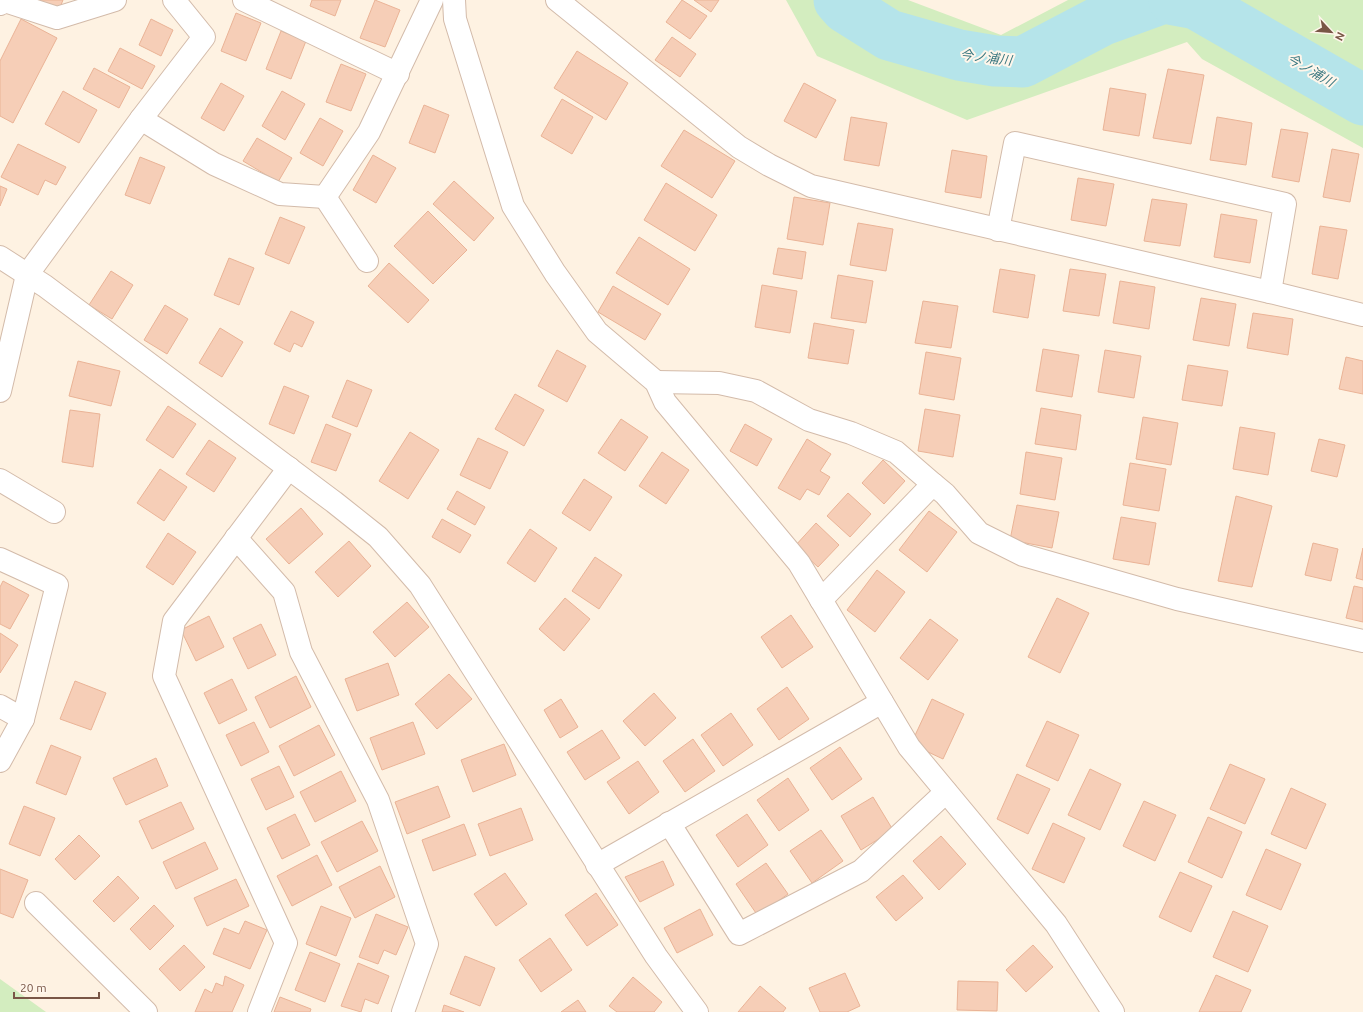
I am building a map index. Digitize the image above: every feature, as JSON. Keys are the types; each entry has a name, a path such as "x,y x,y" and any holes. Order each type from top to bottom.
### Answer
{"street":[{"path":"0,4 2,0 57,18 115,0"},
{"path":"0,392 27,275 204,37 174,0"},
{"path":"244,0 398,74"},
{"path":"325,197 369,132 432,0"},
{"path":"454,0 456,19 513,206 555,273 597,332 656,382 665,402 799,563 909,746 1056,924 1113,1012"},
{"path":"558,0 739,147 768,165 811,186 1270,292 1363,315"},
{"path":"142,119 214,164 280,194 325,197"},
{"path":"998,230 1015,144 1285,204 1270,292"},
{"path":"325,197 367,262"},
{"path":"0,257 45,286 289,468 378,537 420,585 656,956 697,1012"},
{"path":"656,382 719,383 756,391 809,420 851,433 896,452 945,494 979,533 1023,555 1177,600 1363,641"},
{"path":"258,1012 286,943 164,676 174,621 289,468"},
{"path":"0,480 54,512"},
{"path":"821,600 933,484"},
{"path":"236,538 284,592 300,652 378,800 427,944 402,1012"},
{"path":"0,559 57,585 23,719 0,761"},
{"path":"597,865 882,702"},
{"path":"0,706 23,719"},
{"path":"669,823 739,934 860,871 946,792"},
{"path":"36,903 146,1012"}],"green space":[{"path":"786,0 908,0 1001,35 1068,0 1363,0 1363,148 1202,59 1187,42 967,120 817,56"},
{"path":"0,979 46,1012 0,1012"}],"building":[{"path":"35,0 63,0 59,10"},
{"path":"312,0 341,0 335,16 310,6"},
{"path":"375,0 400,10 385,47 360,38"},
{"path":"682,0 707,16 690,39 666,22"},
{"path":"694,0 719,0 711,12"},
{"path":"236,13 261,23 246,61 221,51"},
{"path":"21,19 57,38 13,123 0,116 0,61"},
{"path":"151,19 173,30 161,56 139,45"},
{"path":"281,31 306,41 291,79 266,69"},
{"path":"672,37 696,54 680,77 655,60"},
{"path":"120,48 155,66 142,89 108,71"},
{"path":"577,51 628,83 606,120 554,88"},
{"path":"341,64 366,74 351,111 326,102"},
{"path":"94,68 130,87 119,108 83,89"},
{"path":"1168,69 1204,75 1191,144 1153,138"},
{"path":"221,83 244,96 224,131 201,118"},
{"path":"804,83 836,100 816,138 784,121"},
{"path":"1110,88 1146,94 1139,136 1103,130"},
{"path":"63,91 97,110 79,143 45,124"},
{"path":"282,91 305,104 285,140 262,126"},
{"path":"562,99 593,117 572,154 541,136"},
{"path":"424,105 449,115 435,153 409,143"},
{"path":"851,117 887,123 879,166 844,160"},
{"path":"1217,117 1252,123 1246,165 1210,160"},
{"path":"320,118 343,131 323,166 300,153"},
{"path":"1281,129 1308,133 1299,182 1272,177"},
{"path":"684,130 735,161 712,198 661,166"},
{"path":"257,138 292,158 278,182 243,161"},
{"path":"18,144 66,167 56,185 45,180 38,195 1,177"},
{"path":"1332,149 1359,154 1350,202 1323,197"},
{"path":"952,150 987,156 981,198 945,192"},
{"path":"373,155 396,168 376,203 353,190"},
{"path":"140,157 165,167 150,204 125,195"},
{"path":"1078,178 1114,184 1106,226 1071,220"},
{"path":"454,181 494,218 474,241 433,204"},
{"path":"666,183 717,215 695,251 644,220"},
{"path":"0,186 7,189 0,206"},
{"path":"794,197 830,203 823,245 787,239"},
{"path":"1152,199 1187,204 1180,246 1144,241"},
{"path":"428,211 467,250 433,284 394,246"},
{"path":"1221,214 1257,220 1250,263 1214,257"},
{"path":"280,217 305,227 289,264 265,254"},
{"path":"858,223 893,229 886,271 850,265"},
{"path":"1320,226 1347,230 1338,279 1312,274"},
{"path":"639,237 690,269 668,305 616,273"},
{"path":"778,248 806,252 802,279 773,274"},
{"path":"229,258 254,268 239,305 214,295"},
{"path":"389,263 429,300 408,323 368,286"},
{"path":"1000,269 1035,275 1028,318 993,312"},
{"path":"1070,269 1106,274 1099,316 1063,311"},
{"path":"111,271 133,285 112,319 89,305"},
{"path":"838,275 873,281 866,323 831,318"},
{"path":"1120,281 1155,287 1149,329 1113,323"},
{"path":"762,285 797,291 790,333 755,327"},
{"path":"613,286 661,314 645,340 598,312"},
{"path":"1201,298 1236,304 1229,346 1193,340"},
{"path":"923,301 958,306 951,348 915,343"},
{"path":"165,305 188,319 167,354 144,340"},
{"path":"291,311 314,322 302,347 294,343 290,352 274,344"},
{"path":"1253,313 1293,319 1288,355 1247,348"},
{"path":"814,323 854,330 848,364 808,358"},
{"path":"220,328 243,342 222,377 199,363"},
{"path":"1043,349 1079,355 1072,397 1036,391"},
{"path":"557,350 586,366 567,402 538,386"},
{"path":"1105,350 1141,356 1134,398 1098,392"},
{"path":"926,352 961,358 954,400 919,394"},
{"path":"1346,357 1363,361 1363,394 1339,389"},
{"path":"78,361 120,371 111,406 69,396"},
{"path":"1188,365 1228,371 1222,406 1182,400"},
{"path":"347,380 372,390 357,427 332,417"},
{"path":"284,386 309,396 294,434 269,424"},
{"path":"515,394 544,410 524,446 495,429"},
{"path":"168,406 196,424 173,458 146,440"},
{"path":"1041,408 1081,415 1076,450 1035,444"},
{"path":"925,409 960,415 953,457 918,451"},
{"path":"70,410 100,414 93,467 62,462"},
{"path":"1143,417 1178,423 1171,465 1136,459"},
{"path":"621,419 648,437 625,471 598,453"},
{"path":"326,424 351,434 336,471 311,462"},
{"path":"745,424 772,439 757,466 730,451"},
{"path":"1240,427 1275,433 1268,475 1233,469"},
{"path":"410,432 439,450 408,499 379,481"},
{"path":"478,438 508,452 490,489 460,475"},
{"path":"807,439 831,454 820,471 830,477 819,495 807,489 800,500 778,488"},
{"path":"1319,439 1345,445 1337,477 1311,471"},
{"path":"209,440 236,458 214,492 186,474"},
{"path":"662,452 689,470 666,504 639,486"},
{"path":"1026,452 1062,458 1055,500 1020,494"},
{"path":"883,460 905,481 884,504 862,483"},
{"path":"1130,463 1166,469 1159,511 1123,505"},
{"path":"160,469 187,487 164,521 137,503"},
{"path":"584,479 612,497 590,531 562,513"},
{"path":"457,491 485,507 475,525 447,509"},
{"path":"848,493 871,514 850,537 827,516"},
{"path":"1236,496 1272,506 1252,587 1218,581"},
{"path":"1017,505 1059,512 1052,548 1010,540"},
{"path":"301,508 323,534 289,564 266,539"},
{"path":"929,511 957,532 927,572 899,550"},
{"path":"1121,517 1156,523 1149,565 1113,559"},
{"path":"442,519 471,535 460,553 432,537"},
{"path":"816,523 839,545 818,567 795,546"},
{"path":"530,529 557,548 535,582 507,563"},
{"path":"168,533 196,552 173,585 146,567"},
{"path":"349,541 371,566 338,597 315,572"},
{"path":"1313,543 1338,549 1331,581 1305,575"},
{"path":"1363,548 1363,580 1356,578"},
{"path":"595,557 622,575 599,609 572,591"},
{"path":"877,570 905,592 875,632 847,610"},
{"path":"3,581 29,595 10,629 0,624 0,587"},
{"path":"1354,586 1363,588 1363,622 1346,618"},
{"path":"565,598 590,619 564,651 539,629"},
{"path":"1057,598 1089,613 1060,673 1028,657"},
{"path":"407,602 429,627 395,657 373,632"},
{"path":"791,615 813,647 782,668 761,637"},
{"path":"209,616 224,647 196,661 181,630"},
{"path":"930,619 958,640 928,680 900,658"},
{"path":"261,624 276,655 248,669 233,638"},
{"path":"0,633 18,645 0,673"},
{"path":"388,663 399,695 357,711 345,679"},
{"path":"449,674 472,699 437,729 415,704"},
{"path":"296,676 311,707 270,728 255,697"},
{"path":"232,679 247,710 219,724 204,693"},
{"path":"75,681 106,693 91,730 60,719"},
{"path":"787,687 809,719 779,740 757,709"},
{"path":"654,693 676,718 645,746 623,721"},
{"path":"561,699 578,727 560,738 544,710"},
{"path":"932,699 964,714 943,759 911,744"},
{"path":"731,713 753,745 723,766 701,735"},
{"path":"1047,721 1079,735 1058,781 1026,766"},
{"path":"254,722 269,752 241,766 226,735"},
{"path":"413,722 425,754 382,770 370,738"},
{"path":"319,725 335,755 294,776 279,746"},
{"path":"602,730 620,758 585,780 567,752"},
{"path":"693,739 715,771 685,792 663,761"},
{"path":"504,744 516,775 473,792 461,760"},
{"path":"51,745 81,757 66,795 36,783"},
{"path":"840,747 862,779 832,800 810,768"},
{"path":"156,758 168,786 126,805 113,778"},
{"path":"638,761 659,792 629,814 607,782"},
{"path":"1230,764 1265,779 1245,824 1210,809"},
{"path":"279,766 294,797 266,810 251,779"},
{"path":"1090,769 1121,784 1100,830 1068,815"},
{"path":"341,771 356,801 315,822 300,792"},
{"path":"1017,774 1050,789 1028,834 997,819"},
{"path":"788,778 809,810 779,831 757,800"},
{"path":"438,786 450,817 407,834 395,802"},
{"path":"1291,788 1326,804 1306,849 1271,834"},
{"path":"873,797 893,830 861,850 841,816"},
{"path":"1144,801 1176,815 1155,861 1123,846"},
{"path":"181,802 194,829 152,849 139,821"},
{"path":"24,806 55,818 40,856 9,844"},
{"path":"521,808 533,840 490,856 478,824"},
{"path":"295,814 310,845 282,859 267,828"},
{"path":"747,814 768,845 738,867 716,835"},
{"path":"1208,817 1242,832 1222,878 1188,862"},
{"path":"362,821 378,851 337,872 321,842"},
{"path":"1053,823 1085,838 1064,883 1032,869"},
{"path":"464,824 476,855 433,871 422,840"},
{"path":"821,830 843,861 812,883 790,851"},
{"path":"79,835 100,856 75,880 55,859"},
{"path":"941,836 966,864 939,890 913,861"},
{"path":"205,842 218,869 176,889 163,862"},
{"path":"1266,849 1301,864 1281,910 1246,895"},
{"path":"317,855 332,885 292,906 277,876"},
{"path":"663,861 674,885 640,902 625,877"},
{"path":"766,863 788,894 758,916 736,884"},
{"path":"380,866 395,897 355,918 339,887"},
{"path":"0,869 28,880 13,918 0,913"},
{"path":"1180,872 1212,886 1191,932 1159,917"},
{"path":"505,873 527,904 496,926 474,894"},
{"path":"903,875 923,898 896,921 876,897"},
{"path":"118,876 139,898 114,922 93,901"},
{"path":"236,879 249,906 207,926 194,898"},
{"path":"596,893 618,925 587,946 565,915"},
{"path":"154,905 174,926 150,950 130,929"},
{"path":"321,906 351,918 336,956 306,944"},
{"path":"700,909 713,935 677,953 664,928"},
{"path":"1233,911 1268,926 1248,972 1213,957"},
{"path":"376,914 408,927 396,955 384,950 378,964 359,957"},
{"path":"245,921 267,930 250,969 213,954 224,928 239,934"},
{"path":"550,938 572,970 541,992 519,960"},
{"path":"184,945 205,967 180,991 159,969"},
{"path":"1033,945 1053,967 1026,992 1006,970"},
{"path":"310,952 340,964 325,1002 295,990"},
{"path":"465,956 495,968 480,1006 450,994"},
{"path":"358,963 389,976 378,1004 365,999 361,1012 341,1006"},
{"path":"845,973 860,1006 847,1012 820,1012 809,988"},
{"path":"1216,975 1251,990 1241,1012 1199,1012"},
{"path":"225,976 244,985 232,1012 195,1012 205,989 212,993 216,983 223,986"},
{"path":"633,977 662,1002 654,1012 617,1012 609,1006"},
{"path":"958,981 998,982 997,1011 957,1010"},
{"path":"760,986 786,1008 783,1012 738,1012"},
{"path":"280,997 311,1009 310,1012 274,1012"},
{"path":"578,1000 586,1012 561,1012"},
{"path":"444,1005 464,1012 442,1012"}],"waterway":[{"name":"今ノ浦川","path":"839,0 846,8 889,35 959,55 995,61 1023,62 1103,20 1158,0"},
{"name":"今ノ浦川","path":"1174,0 1196,4 1363,100"}]}
